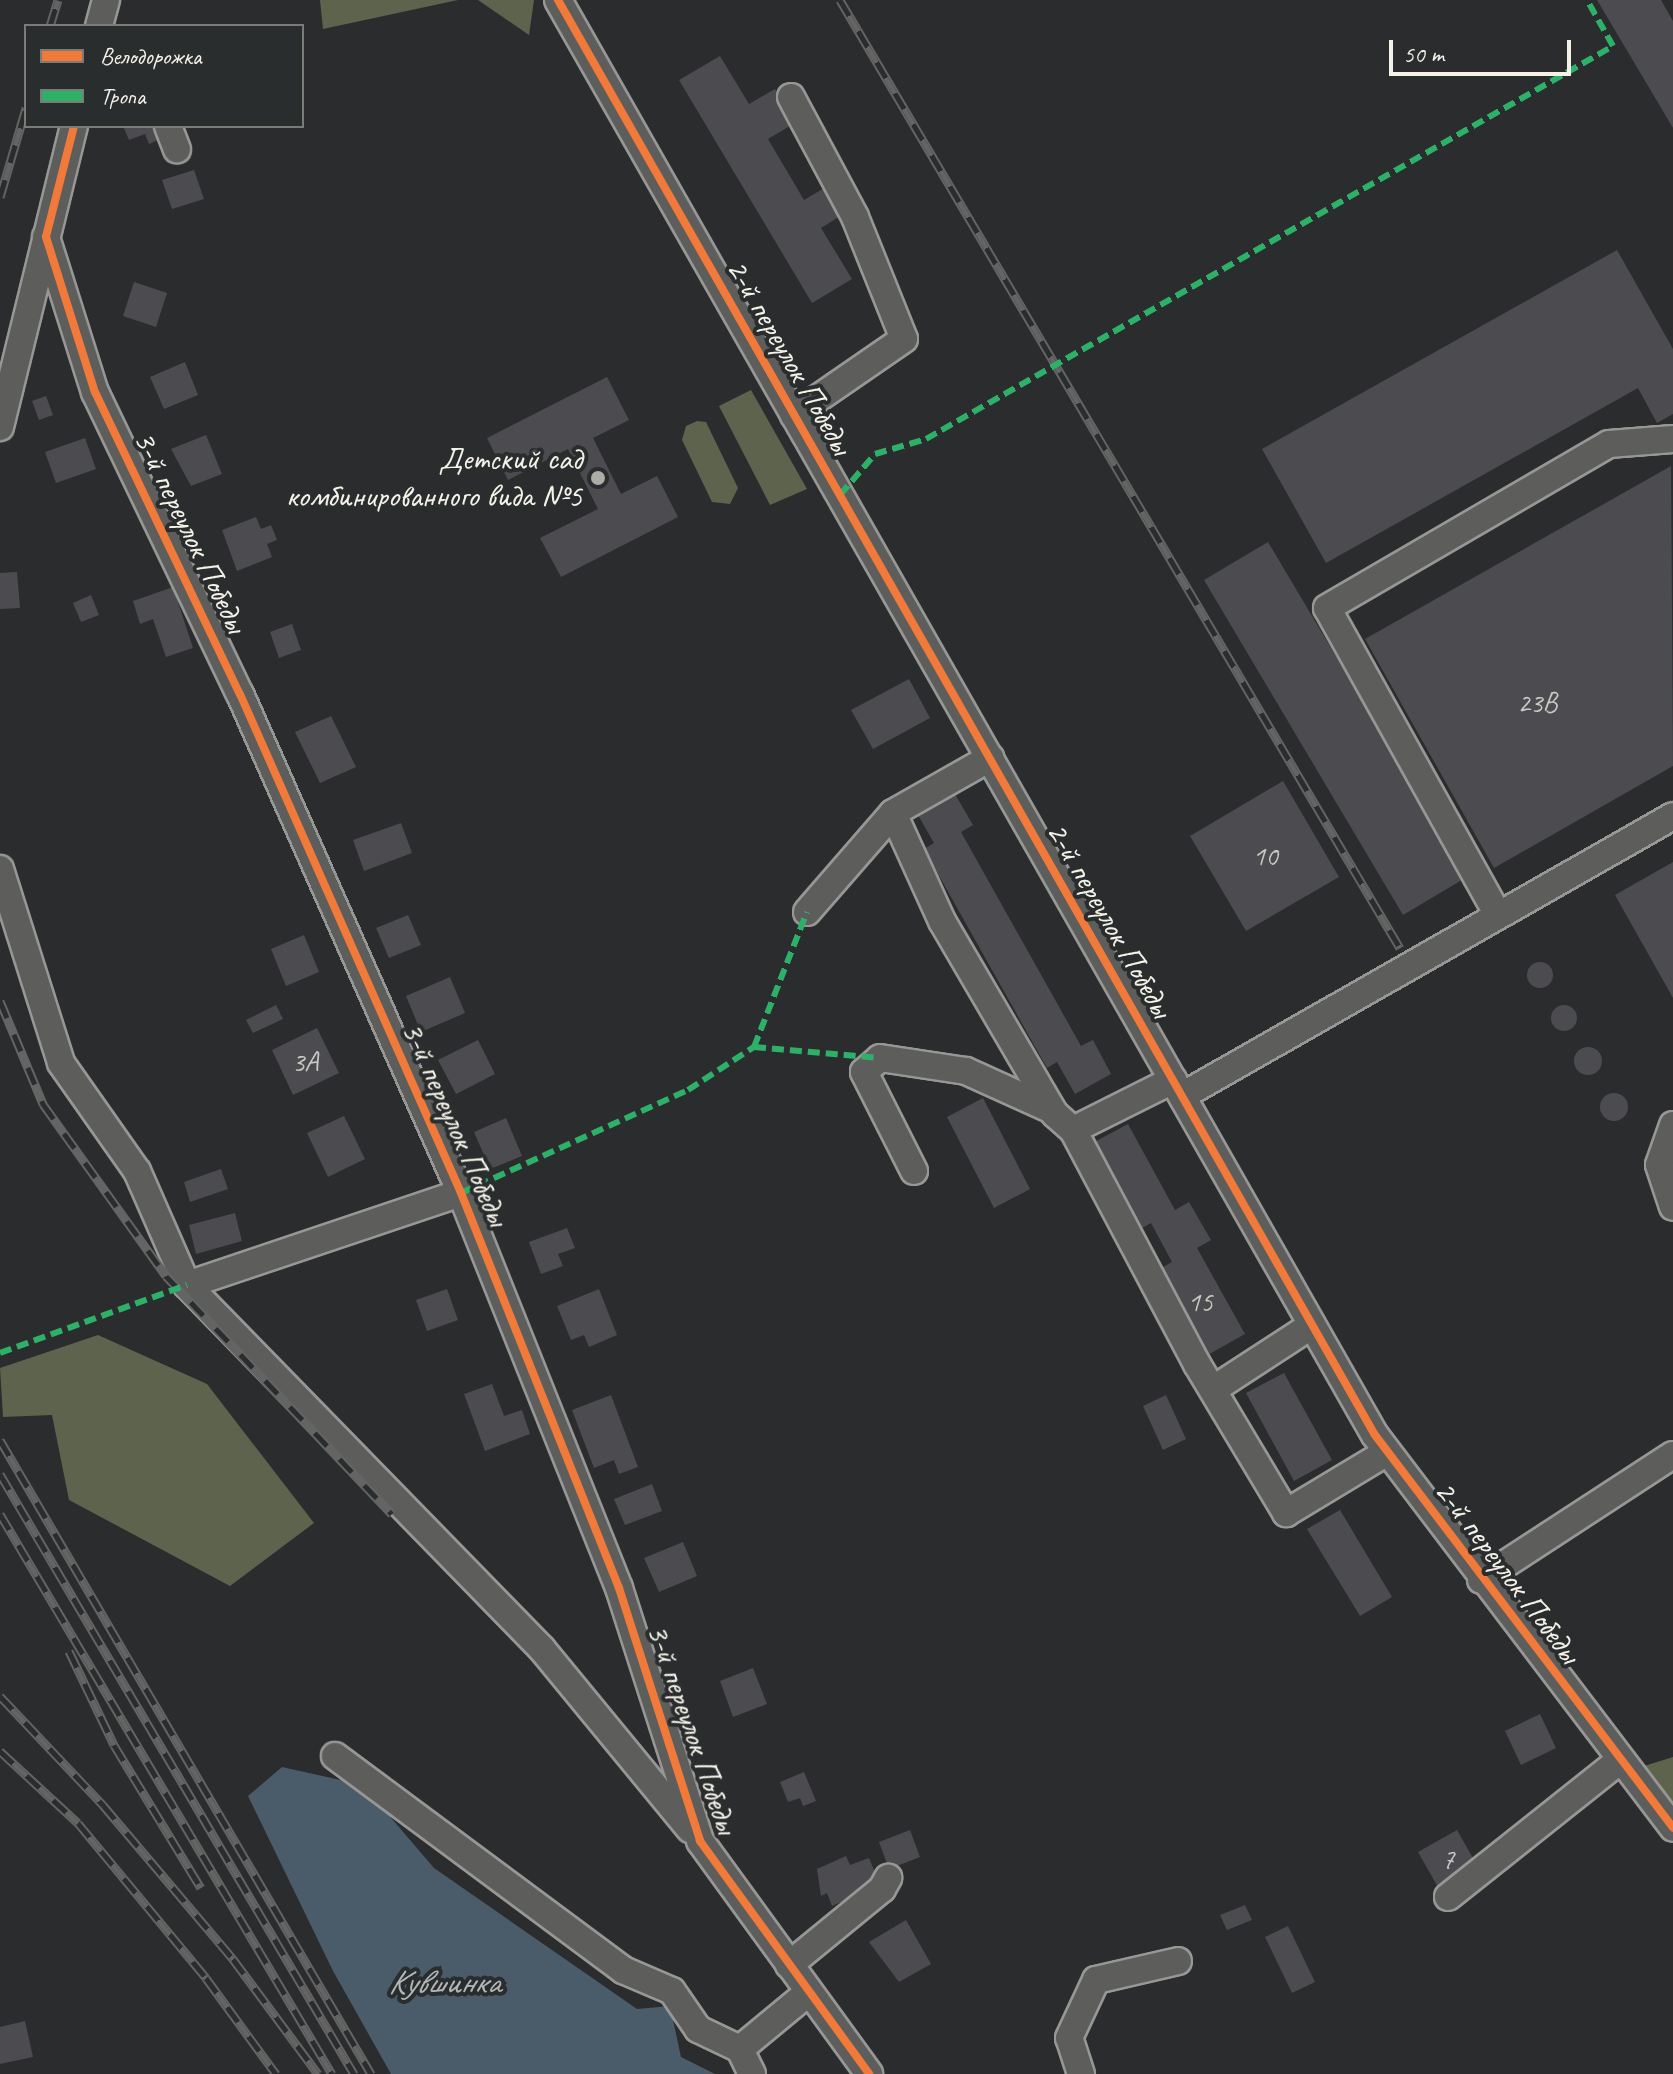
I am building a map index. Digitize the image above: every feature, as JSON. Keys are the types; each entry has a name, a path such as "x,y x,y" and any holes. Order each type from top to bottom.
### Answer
{"street":[{"path":"100,24 106,0"},
{"name":"2-й переулок Победы","path":"558,0 1387,1452 1481,1580 1673,1828"},
{"path":"791,97 855,217 904,339 794,415"},
{"path":"0,427 73,128"},
{"name":"3-й переулок Победы","path":"46,237 95,392 240,694 461,1193 619,1588 700,1841 869,2074"},
{"path":"1498,915 1327,608 1609,444 1673,439"},
{"path":"807,912 893,813 990,758"},
{"path":"893,813 942,921 1052,1110 1073,1130 1214,1389 1286,1513 1387,1452"},
{"path":"1073,1130 1177,1088 1498,915 1673,816"},
{"path":"0,869 61,1063 137,1171 187,1285 542,1649 700,1841"},
{"path":"914,1171 864,1072 880,1058 966,1071 1052,1110"},
{"path":"1673,1125 1659,1165 1673,1207"},
{"path":"187,1285 461,1193"},
{"path":"1214,1389 1312,1325"},
{"path":"1481,1580 1673,1455"},
{"path":"335,1756 623,1970 672,1991 698,2029 740,2049 752,2074"},
{"path":"1448,1897 1620,1760"},
{"path":"789,1965 882,1889 888,1878"},
{"path":"1081,2074 1069,2038 1096,1980 1178,1961"},
{"path":"740,2049 809,1992"}],"green space":[{"path":"320,0 458,0 323,29"},
{"path":"478,0 534,0 529,35"},
{"path":"751,390 807,489 770,505 719,406"},
{"path":"697,421 706,422 738,488 730,504 712,502 682,440 686,426"},
{"path":"98,1335 207,1384 314,1523 230,1586 69,1500 52,1415 3,1417 0,1368"},
{"path":"1673,1757 1673,1807 1641,1767"}],"water":[{"name":"Кувшинка","path":"282,1767 363,1785 434,1868 637,2009 670,2006 681,2057 715,2074 391,2074 333,1971 248,1796"}],"building":[{"path":"1597,0 1661,0 1673,21 1673,128"},
{"path":"720,56 749,104 775,89 795,123 768,139 804,200 826,187 842,215 821,228 852,279 812,303 679,80"},
{"path":"124,128 160,128 163,138 149,144 145,134 129,140"},
{"path":"194,170 204,199 172,209 162,180"},
{"path":"1617,250 1673,349 1673,414 1657,423 1638,388 1326,563 1262,449"},
{"path":"134,282 167,293 156,327 123,316"},
{"path":"185,362 198,395 164,409 150,377"},
{"name":"Детский сад комбинированного вида №5","path":"607,377 629,420 593,438 621,494 657,476 678,517 561,577 540,538 598,509 568,449 508,480 487,438"},
{"path":"46,396 53,415 39,420 32,401"},
{"path":"206,435 222,474 191,486 171,449"},
{"path":"85,438 96,469 56,483 45,452"},
{"path":"1671,466 1673,766 1494,868 1365,639"},
{"path":"256,517 261,529 271,525 277,540 267,544 272,557 237,571 222,530"},
{"path":"1268,542 1467,877 1403,915 1204,580"},
{"path":"17,572 20,608 0,609 0,573"},
{"path":"173,587 193,648 166,657 153,619 140,624 133,601"},
{"path":"91,595 99,615 81,622 73,603"},
{"path":"292,624 301,650 279,658 270,632"},
{"path":"909,679 930,718 873,749 851,710"},
{"path":"331,716 356,767 320,783 295,732"},
{"path":"1283,781 1339,877 1246,931 1190,836"},
{"path":"955,794 973,825 961,832 1081,1046 1093,1040 1111,1074 1075,1094 1057,1062 1047,1068 924,849 934,843 918,815"},
{"path":"401,823 412,853 364,871 353,840"},
{"path":"1673,862 1673,998 1615,895"},
{"path":"408,915 421,945 389,958 376,928"},
{"path":"304,935 319,972 286,986 271,949"},
{"path":"1540,962 1549,966 1553,975 1549,984 1540,988 1531,984 1527,975 1531,966"},
{"path":"450,977 465,1013 421,1032 406,996"},
{"path":"276,1005 283,1019 253,1033 246,1020"},
{"path":"1564,1005 1573,1009 1577,1018 1573,1027 1564,1031 1555,1027 1551,1018 1555,1009"},
{"path":"317,1028 339,1073 293,1095 272,1050"},
{"path":"478,1040 495,1074 456,1094 438,1060"},
{"path":"1588,1047 1598,1051 1602,1061 1598,1071 1588,1075 1578,1071 1574,1061 1578,1051"},
{"path":"1614,1093 1624,1097 1628,1107 1624,1117 1614,1121 1604,1117 1600,1107 1604,1097"},
{"path":"983,1098 1030,1189 994,1208 947,1117"},
{"path":"344,1116 365,1159 328,1177 307,1133"},
{"path":"506,1118 522,1156 490,1169 474,1132"},
{"path":"1128,1124 1175,1210 1189,1202 1211,1240 1197,1248 1245,1334 1204,1357 1156,1271 1172,1262 1151,1223 1137,1231 1089,1145"},
{"path":"221,1169 228,1189 190,1202 184,1182"},
{"path":"235,1213 242,1241 196,1254 189,1225"},
{"path":"567,1228 575,1248 558,1254 563,1266 541,1274 529,1242"},
{"path":"447,1289 458,1320 427,1331 416,1300"},
{"path":"599,1289 617,1335 589,1347 584,1335 571,1340 557,1306"},
{"path":"1284,1373 1332,1460 1294,1481 1246,1393"},
{"path":"492,1384 504,1416 522,1410 530,1434 485,1451 464,1394"},
{"path":"611,1395 638,1467 619,1474 614,1460 594,1468 572,1410"},
{"path":"1166,1395 1186,1439 1163,1450 1143,1406"},
{"path":"652,1484 662,1511 625,1525 614,1499"},
{"path":"1340,1510 1392,1597 1360,1616 1307,1529"},
{"path":"683,1542 697,1576 659,1592 644,1558"},
{"path":"753,1668 767,1704 733,1717 720,1681"},
{"path":"1540,1714 1556,1748 1521,1765 1505,1731"},
{"path":"804,1772 816,1801 803,1806 800,1798 788,1802 780,1782"},
{"path":"910,1830 920,1857 889,1869 879,1842"},
{"path":"1457,1830 1478,1867 1439,1889 1418,1852"},
{"path":"846,1856 850,1865 869,1858 880,1885 832,1906 827,1893 821,1896 817,1869"},
{"path":"1245,1905 1252,1920 1227,1930 1220,1915"},
{"path":"906,1920 931,1964 899,1982 869,1942"},
{"path":"1288,1926 1315,1982 1292,1993 1265,1937"},
{"path":"25,2021 33,2057 0,2064 0,2027"}],"railway":[{"path":"51,24 58,0"},
{"path":"840,0 1400,948"},
{"path":"0,197 24,115"},
{"path":"0,1001 43,1104 166,1276 392,1514"},
{"path":"0,1440 371,2074"},
{"path":"0,1474 354,2074"},
{"path":"0,1514 332,2074"},
{"path":"69,1651 114,1745 201,1888"},
{"path":"0,1696 103,1805 233,1959 318,2074"},
{"path":"0,1751 78,1823 206,1978 276,2074"}],"marked path":[{"path":"840,495 875,454 926,439 1613,46 1587,0"},
{"path":"461,1193 688,1090 754,1047 807,912"},
{"path":"754,1047 880,1058"},
{"path":"0,1353 187,1285"}],"cycle path":[{"path":"558,0 1375,1435 1673,1828"},
{"path":"73,128 46,237 95,392 240,694 461,1193 619,1588 700,1841 869,2074"}],"place":[{"name":"Детский сад комбинированного вида №5","path":"598,478"}]}
